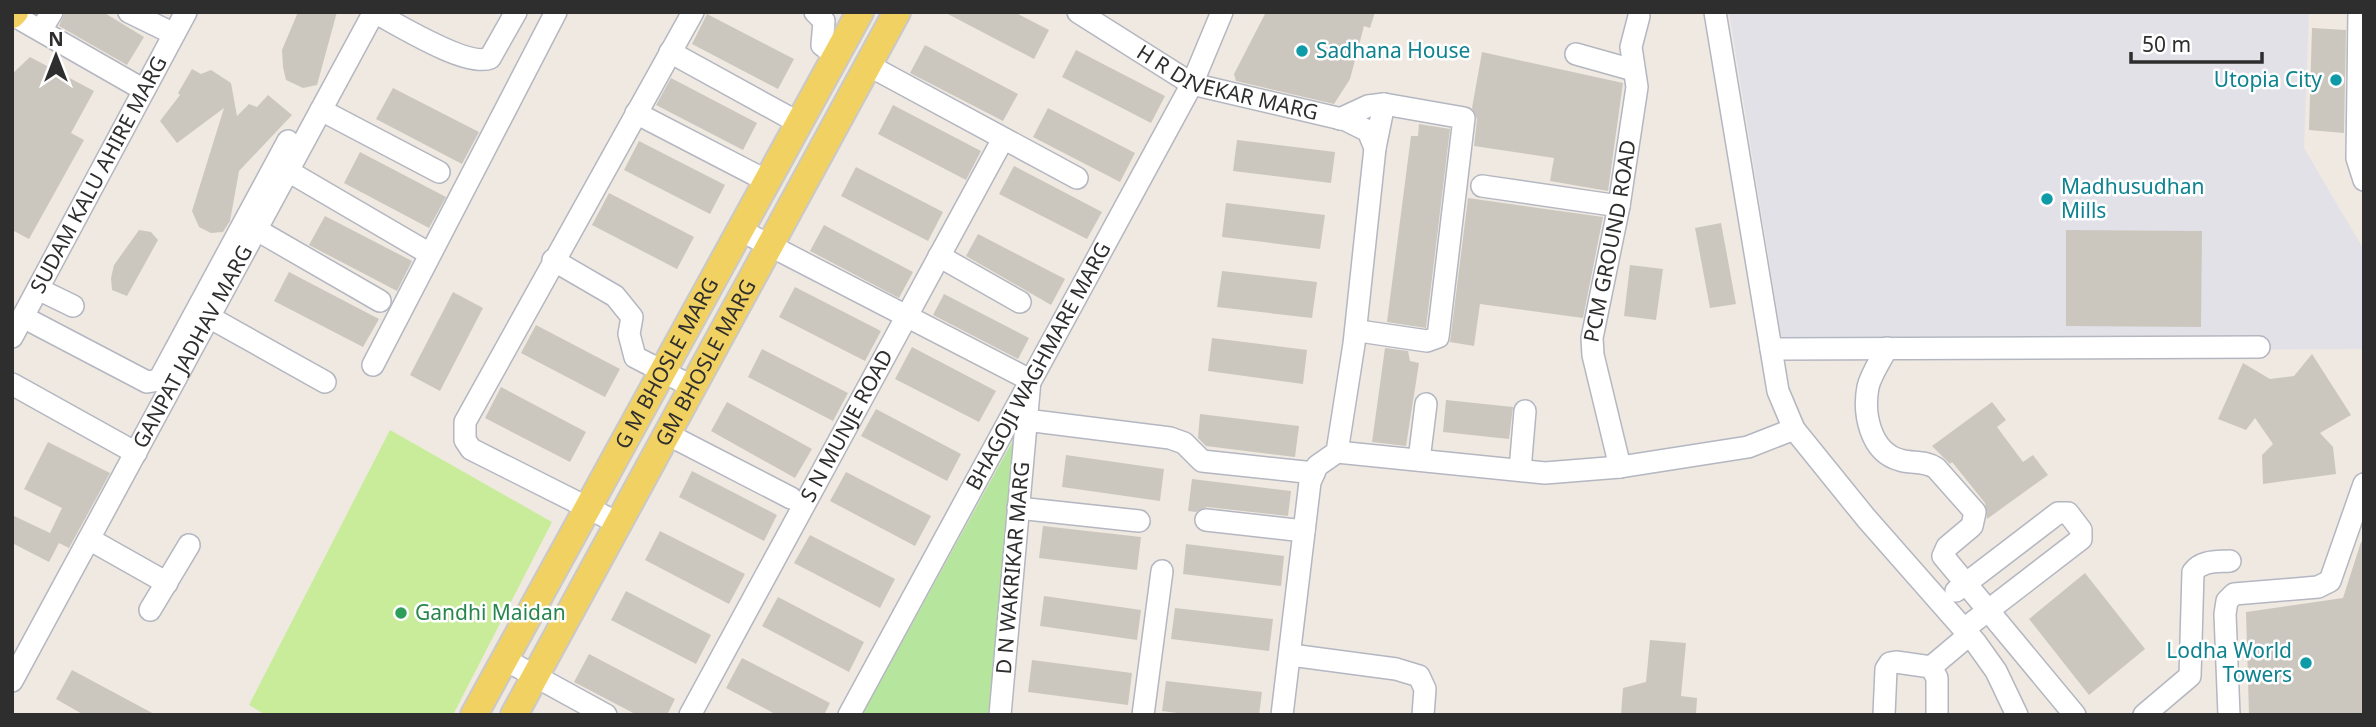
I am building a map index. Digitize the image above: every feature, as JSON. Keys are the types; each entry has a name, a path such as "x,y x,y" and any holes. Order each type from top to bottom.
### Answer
{"main road":[{"name":"G M BHOSLE MARG","path":"474,715 860,12"},
{"name":"GM BHOSLE MARG","path":"514,715 897,12"}],"street":[{"path":"129,12 174,34"},
{"name":"SUDAM KALU AHIRE MARG","path":"12,337 186,12"},
{"path":"23,317 147,382 159,380 247,212 362,12"},
{"path":"374,12 466,58 483,61 490,58 516,12"},
{"name":"GANPAT JADHAV MARG","path":"12,681 374,12"},
{"path":"373,365 556,12"},
{"path":"618,523 471,449 466,440 465,422 693,12"},
{"path":"815,12 824,21 822,45 836,56"},
{"name":"H R DIVEKAR MARG","path":"1077,12 1192,84 1340,118 1368,131 1375,148"},
{"name":"BHAGOJI WAGHMARE MARG","path":"849,715 1192,84 1222,12"},
{"path":"1715,12 1771,349 1779,391 1794,429 1966,632 1996,671 2017,715"},
{"path":"2359,12 2357,159 2364,180"},
{"path":"13,14 46,21 144,90"},
{"name":"PCM GROUND ROAD","path":"1620,467 1593,355 1592,338 1619,206 1637,87 1633,69 1632,33 1639,16"},
{"path":"670,52 799,122"},
{"path":"1576,54 1633,69"},
{"path":"868,65 1077,178"},
{"path":"1340,118 1384,104 1464,118 1438,337 1427,341 1360,338"},
{"path":"1337,452 1360,338 1375,148 1384,104"},
{"path":"321,110 439,172"},
{"path":"636,113 767,181"},
{"name":"S N MUNJE ROAD","path":"690,715 1003,138"},
{"path":"288,171 430,254"},
{"path":"1482,186 1619,206"},
{"path":"257,230 380,301"},
{"path":"740,230 1030,380"},
{"path":"939,256 1020,302"},
{"path":"553,260 615,296 632,317 629,334 635,357 693,387"},
{"path":"38,289 73,306"},
{"path":"209,317 325,382"},
{"path":"1360,338 1425,355"},
{"path":"1771,349 2259,346"},
{"path":"1887,348 1868,385 1866,404 1872,434 1890,456 1901,461 1929,463 1936,468 1975,512 1972,526 1944,550 1945,560 2075,715"},
{"name":"D N WAKRIKAR MARG","path":"1000,715 1030,380"},
{"path":"12,384 136,453"},
{"path":"1419,460 1426,404"},
{"path":"1520,471 1525,411"},
{"path":"1026,420 1170,438 1184,443 1202,461 1314,472"},
{"path":"1282,715 1310,482 1317,466 1337,452 1545,473 1620,467 1748,447 1794,429"},
{"path":"667,434 791,498"},
{"path":"2229,715 2225,614 2227,601 2234,594 2318,587 2330,581 2364,484"},
{"path":"1018,508 1139,521"},
{"path":"1931,667 1987,610 2081,539 2081,530 2067,513 2058,513 1942,604"},
{"path":"1206,520 1304,531"},
{"path":"89,540 167,583"},
{"path":"150,610 189,545"},
{"path":"2144,715 2190,676 2193,572 2197,566 2207,562 2230,561"},
{"path":"1143,715 1162,571"},
{"path":"1291,655 1396,669 1419,676 1425,689 1423,715"},
{"path":"504,659 606,715"},
{"path":"1884,715 1885,680 1890,663 1931,667"},
{"path":"1931,667 1937,678 1937,715"}],"shaded area":[{"name":"Madhusudhan Mills","path":"1729,12 2309,12 2304,148 2364,250 2364,349 1784,353"}],"green space":[{"name":"Gandhi Maidan","path":"390,430 552,522 453,715 266,715 249,705"},
{"path":"1012,442 1016,443 1019,450 988,715 862,715"}],"building":[{"path":"65,12 103,12 144,37 127,65 59,26"},
{"path":"298,12 337,12 317,85 303,88 286,80 283,67 282,50"},
{"path":"944,12 1014,12 1049,30 1034,59"},
{"name":"Sadhana House","path":"1266,12 1375,12 1370,28 1364,26 1350,79 1334,104 1236,81 1234,74"},
{"path":"707,14 794,59 778,89 692,44"},
{"path":"2312,28 2346,30 2344,133 2309,130"},
{"path":"925,45 1018,94 1003,121 910,73"},
{"path":"1076,50 1165,96 1151,123 1062,77"},
{"path":"1482,52 1623,83 1608,191 1550,181 1554,158 1474,146 1477,119 1472,108"},
{"path":"30,57 94,91 71,133 84,140 29,239 12,230 12,74"},
{"path":"192,69 201,74 211,70 231,83 237,116 249,104 257,107 268,95 292,115 239,171 230,221 223,232 211,233 199,227 192,211 224,108 177,143 160,121 180,95 178,93"},
{"path":"671,78 757,123 743,150 656,105"},
{"path":"393,88 479,132 462,164 376,119"},
{"path":"893,105 981,151 966,180 878,134"},
{"path":"1048,108 1135,153 1120,182 1033,137"},
{"path":"1419,124 1450,129 1426,328 1387,322 1411,136 1418,136"},
{"path":"1237,140 1335,152 1331,183 1233,171"},
{"path":"639,141 725,185 710,214 624,170"},
{"path":"360,152 446,197 429,228 344,183"},
{"path":"1014,166 1102,212 1087,239 999,194"},
{"path":"856,167 943,212 928,241 841,196"},
{"path":"609,193 694,237 677,269 592,225"},
{"path":"1468,198 1603,217 1583,318 1480,304 1474,346 1450,342"},
{"path":"1226,203 1325,215 1320,249 1222,237"},
{"path":"325,216 412,261 397,291 309,245"},
{"path":"1721,223 1736,304 1710,308 1695,228"},
{"path":"824,225 913,272 899,298 810,251"},
{"path":"139,230 151,232 158,240 127,296 112,290 111,278 114,265"},
{"path":"2066,230 2202,231 2201,327 2066,326"},
{"path":"978,234 1065,279 1051,305 966,256"},
{"path":"1630,265 1663,269 1656,320 1624,316"},
{"path":"1222,271 1317,282 1312,318 1217,307"},
{"path":"289,272 379,319 363,347 274,301"},
{"path":"795,287 881,331 865,361 779,317"},
{"path":"453,292 483,308 440,391 410,375"},
{"path":"944,294 1029,338 1018,359 933,315"},
{"path":"536,325 620,369 605,397 521,353"},
{"path":"1212,338 1307,350 1303,384 1208,371"},
{"path":"912,347 996,391 979,422 895,379"},
{"path":"1385,348 1408,351 1410,361 1419,363 1406,446 1372,442"},
{"path":"762,349 848,393 833,421 748,377"},
{"path":"2312,354 2351,415 2320,433 2333,447 2336,474 2263,484 2262,455 2273,444 2255,418 2246,430 2218,419 2243,363 2270,379 2294,376"},
{"path":"501,387 586,432 570,462 485,418"},
{"path":"1446,400 1513,407 1509,439 1443,432"},
{"path":"727,402 812,449 795,478 711,431"},
{"path":"1992,402 2006,420 1997,427 2023,462 2033,455 2048,475 1987,519 1985,503 1952,462 1950,464 1932,446"},
{"path":"876,409 961,454 947,481 861,436"},
{"path":"1200,414 1299,426 1295,457 1206,446 1198,438"},
{"path":"48,442 110,473 69,548 59,543 49,562 12,543 12,515 50,533 62,508 24,489"},
{"path":"1066,455 1164,469 1160,501 1062,487"},
{"path":"692,471 777,515 764,541 679,497"},
{"path":"846,472 931,516 915,546 830,501"},
{"path":"1192,479 1291,491 1288,516 1207,507 1196,512 1188,511"},
{"path":"1043,526 1141,537 1137,570 1039,558"},
{"path":"660,531 745,574 729,604 645,560"},
{"path":"810,535 895,579 880,608 794,563"},
{"name":"Lodha World Towers","path":"2361,542 2364,542 2364,715 2249,715 2246,612 2343,598"},
{"path":"1186,544 1284,556 1281,586 1183,574"},
{"path":"2085,573 2145,649 2089,695 2029,619"},
{"path":"626,591 711,635 696,664 611,620"},
{"path":"1044,596 1141,610 1137,640 1040,626"},
{"path":"778,597 864,642 849,672 762,626"},
{"path":"1175,608 1273,619 1269,651 1171,639"},
{"path":"1650,640 1686,643 1681,696 1697,698 1696,715 1621,715 1623,688 1646,682"},
{"path":"589,654 675,699 667,715 637,715 574,682"},
{"path":"742,658 830,703 824,715 777,715 726,688"},
{"path":"1032,660 1132,673 1128,705 1028,692"},
{"path":"72,670 156,715 84,715 56,699"},
{"path":"1166,681 1262,692 1259,715 1193,715 1162,711"}],"place":[{"name":"Sadhana House","path":"1302,51"},
{"name":"Utopia City","path":"2336,80"},
{"name":"Madhusudhan Mills","path":"2047,199"},
{"name":"Gandhi Maidan","path":"401,613"},
{"name":"Lodha World Towers","path":"2306,663"}]}
